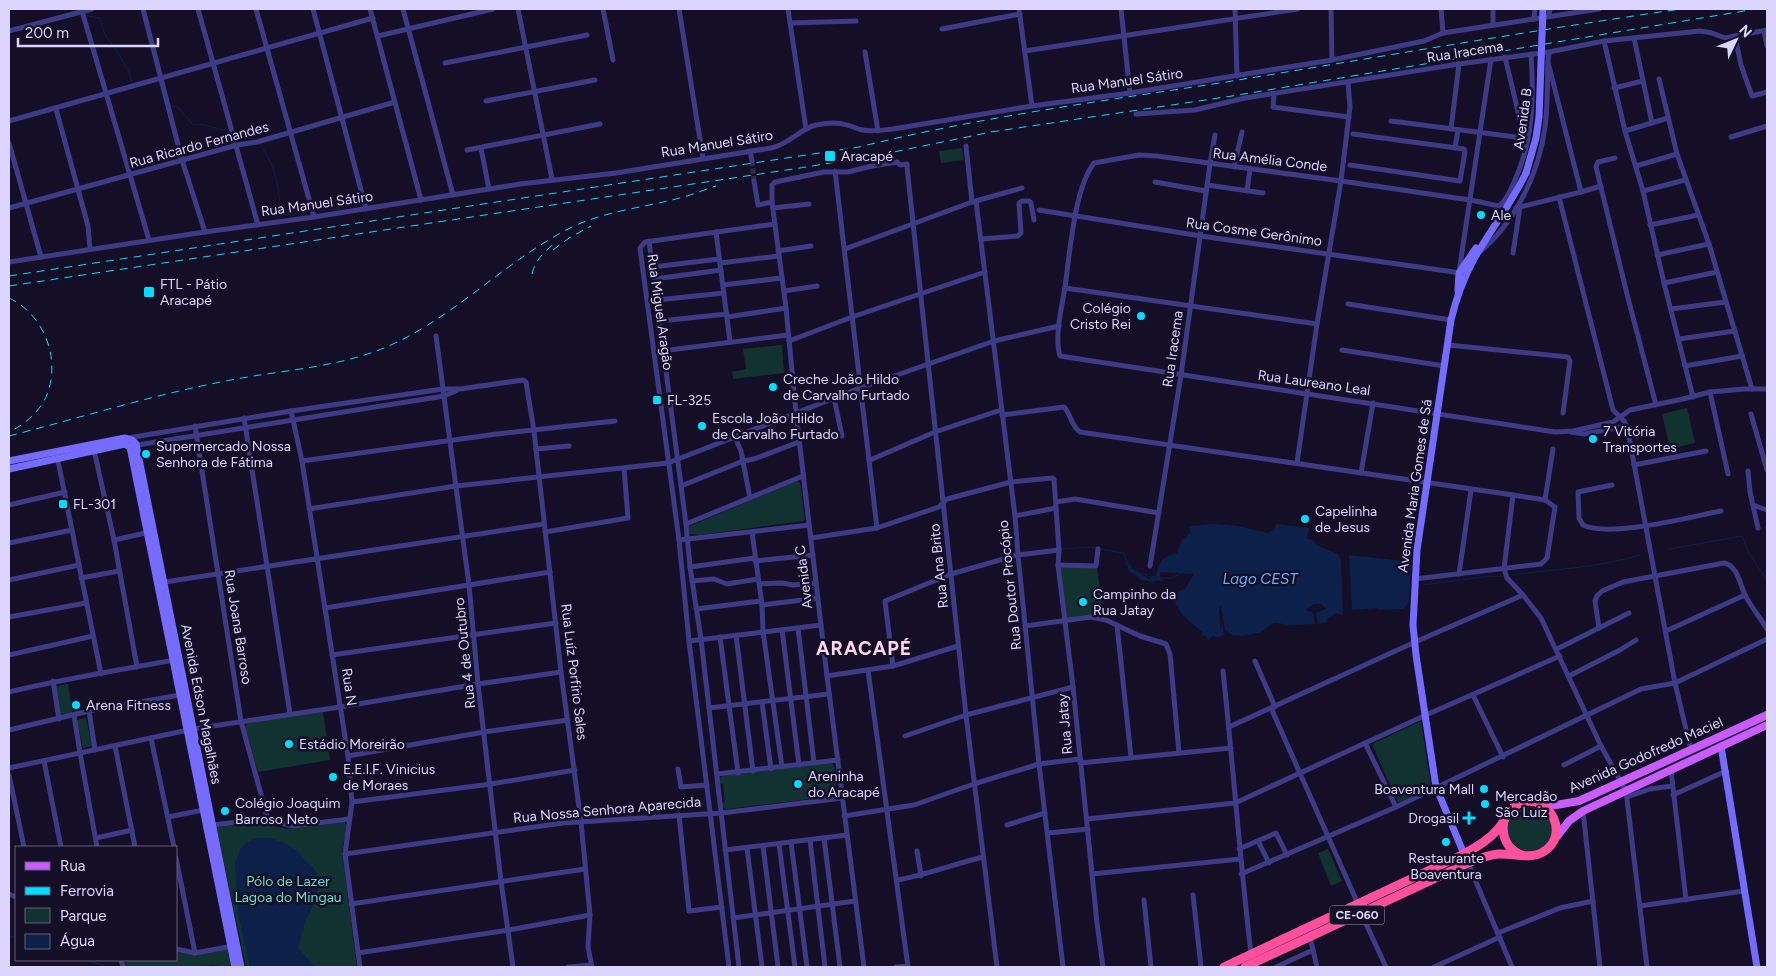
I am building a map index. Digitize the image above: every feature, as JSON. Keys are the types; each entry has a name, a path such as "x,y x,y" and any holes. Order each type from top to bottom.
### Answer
{"highway":[{"name":"Avenida Godofredo Maciel","path":"1464,854 1492,836 1510,810 1520,804 1531,802 1539,804"},
{"path":"1539,804 1550,810 1554,818 1557,828 1554,840"},
{"path":"1504,821 1503,833 1506,841 1512,850 1522,855"},
{"name":"Avenida Godofredo Maciel","path":"1468,863 1486,856 1498,854 1530,856 1541,853 1554,840"},
{"name":"CE-060","path":"1245,967 1310,937 1360,908 1464,854"},
{"name":"CE-060","path":"1224,967 1468,863"}],"main road":[{"name":"Avenida Godofredo Maciel","path":"1539,804 1568,804 1579,801 1767,715"},
{"name":"Avenida Godofredo Maciel","path":"1554,840 1568,821 1583,811 1626,794 1671,770 1767,725"}],"street":[{"path":"9,31 92,9"},
{"path":"143,9 182,160 205,232"},
{"path":"198,9 258,225"},
{"path":"256,9 314,217"},
{"path":"313,9 366,209"},
{"path":"370,9 421,200"},
{"path":"403,9 453,196"},
{"path":"456,9 458,17"},
{"path":"378,36 493,9"},
{"path":"518,9 552,179"},
{"path":"603,9 613,60"},
{"path":"679,9 703,158"},
{"path":"788,9 806,129"},
{"path":"1121,9 1130,93"},
{"path":"1235,9 1237,76"},
{"path":"1025,51 1298,9"},
{"path":"1331,9 1332,60"},
{"path":"1441,9 1443,34"},
{"path":"1493,9 1493,25"},
{"path":"1534,9 1534,19"},
{"name":"Avenida B","path":"1463,273 1512,200 1526,173 1536,138 1539,117 1543,9"},
{"path":"1550,9 1550,16"},
{"name":"Rua Manuel Sátiro","path":"9,262 453,196 552,179 616,173 750,151 783,145 806,129 814,126 846,124 863,130 878,131 1237,76 1332,60 1424,41 1443,34 1599,9"},
{"path":"82,11 149,240"},
{"path":"942,28 1020,12 1032,106"},
{"path":"9,122 373,18"},
{"path":"790,23 856,21"},
{"path":"1765,30 1767,46"},
{"name":"Rua Iracema","path":"1136,114 1195,110 1245,98 1491,59 1549,52 1604,41 1700,31 1712,33 1721,38 1765,30"},
{"path":"445,63 587,35"},
{"path":"1735,36 1741,64 1752,96 1767,92"},
{"path":"1634,38 1652,123"},
{"path":"1604,41 1614,88 1643,191 1693,397"},
{"path":"864,52 878,131"},
{"path":"1476,255 1495,237 1518,207 1529,182 1541,146 1546,119 1549,52"},
{"path":"1528,146 1532,109 1531,54"},
{"path":"1505,58 1523,138 1528,146"},
{"name":"Avenida Maria Gomes de Sá","path":"1464,854 1436,787 1413,616 1417,550 1426,484 1451,320 1463,273 1474,169 1491,59"},
{"path":"1548,62 1581,192"},
{"path":"1451,129 1459,64"},
{"path":"1659,79 1677,154 1709,244 1752,389"},
{"path":"486,101 595,80"},
{"path":"1614,88 1643,81"},
{"path":"1297,463 1317,324 1341,180 1350,107 1348,83"},
{"path":"1274,94 1273,107 1349,117"},
{"name":"Rua Ricardo Fernandes","path":"9,208 237,145 257,142 395,102"},
{"path":"56,109 76,190 88,226 90,249"},
{"path":"1625,131 1668,118"},
{"path":"1391,121 1523,138"},
{"path":"467,150 600,124"},
{"path":"1731,136 1767,126"},
{"path":"1455,148 1458,130"},
{"path":"1234,167 1242,132"},
{"path":"1350,165 1460,181 1465,150 1353,134"},
{"name":"Rua Iracema","path":"1150,566 1171,444 1215,135"},
{"path":"9,143 41,257"},
{"name":"Rua Doutor Procópio","path":"966,146 981,239 1011,482 1039,764 1063,967"},
{"name":"Rua Amélia Conde","path":"1076,216 1083,186 1090,167 1096,161 1139,155 1341,180 1499,206 1506,200 1528,146"},
{"path":"481,148 488,189"},
{"path":"750,151 752,161"},
{"path":"1636,166 1677,154"},
{"path":"1615,158 1598,162 1597,164 1628,298 1656,405"},
{"name":"Rua Ana Brito","path":"835,171 848,172 897,162 900,165 906,164 907,167 958,646 997,967"},
{"path":"1463,168 1474,169"},
{"path":"1247,191 1250,169"},
{"path":"835,171 877,528"},
{"name":"Avenida C","path":"835,171 772,183 799,442 864,967"},
{"path":"1643,191 1685,180"},
{"path":"754,181 758,205 809,204"},
{"path":"1155,182 1263,193"},
{"path":"1518,207 1601,186"},
{"path":"844,249 974,202 1022,188"},
{"path":"1560,197 1613,410 1626,426 1676,683 1692,750"},
{"path":"981,239 1018,236 1021,232 1020,204 1022,201 1029,200 1031,203 1034,220"},
{"path":"1513,253 1518,207"},
{"name":"Rua Cosme Gerônimo","path":"1039,210 1201,236 1463,273"},
{"path":"1650,225 1698,215"},
{"path":"309,510 456,486 668,463 860,388 928,364 994,341 1059,326 1076,216"},
{"path":"649,241 775,224"},
{"name":"Avenida B","path":"1463,273 1490,228 1496,224"},
{"path":"716,232 730,342"},
{"name":"Rua Miguel Aragão","path":"730,967 689,641 679,540 640,251 642,244 649,241 688,539 690,567 701,639 739,967"},
{"path":"1657,255 1709,244"},
{"path":"653,267 719,261 778,253 811,246"},
{"path":"654,279 721,270"},
{"path":"789,342 852,317 985,272"},
{"path":"1664,283 1717,272"},
{"path":"723,285 782,278"},
{"path":"784,291 817,286"},
{"path":"1065,288 1317,324"},
{"path":"657,300 724,293"},
{"path":"1671,310 1726,302"},
{"path":"1348,304 1451,320"},
{"path":"649,318 727,316 786,308"},
{"name":"Rua Laureano Leal","path":"1059,326 1060,356 1544,431 1584,434 1626,426"},
{"path":"1679,339 1735,331"},
{"path":"654,352 788,335"},
{"name":"Rua 4 de Outubro","path":"436,336 469,585 478,684 513,967"},
{"path":"1448,345 1568,357 1570,362 1563,412"},
{"path":"1342,350 1444,366"},
{"path":"1686,366 1742,356"},
{"name":"Rua Luíz Porfírio Sales","path":"460,389 525,380 527,384 581,822 590,915 588,938 592,966"},
{"path":"9,469 128,438 177,429 443,389 460,389"},
{"path":"9,461 126,444 134,447 197,434 444,396 460,389"},
{"name":"Rua Laureano Leal","path":"1566,432 1613,422 1630,410 1710,392 1765,389"},
{"path":"1710,392 1728,474"},
{"path":"834,398 842,436"},
{"path":"374,399 375,407"},
{"path":"1361,473 1373,403"},
{"path":"870,460 935,432 1002,413 1064,407 1067,409 1074,426 1080,432 1171,444 1426,484 1513,495 1545,500 1553,504 1555,509 1548,554 1541,564 1415,579"},
{"name":"Rua N","path":"290,411 294,419 302,461 348,756 352,802 345,854 360,967"},
{"path":"1752,414 1767,470"},
{"path":"244,418 290,714"},
{"path":"302,461 615,421"},
{"name":"Rua Joana Barroso","path":"195,426 241,721 268,820"},
{"path":"177,429 179,438"},
{"path":"166,431 167,440"},
{"path":"664,434 674,432"},
{"path":"735,437 743,461 750,498"},
{"path":"128,438 133,441 134,447"},
{"path":"681,486 743,461 754,459 799,442"},
{"path":"1760,446 1767,444"},
{"path":"536,449 569,446"},
{"name":"Avenida Edson Magalhães","path":"134,447 183,698 213,825 213,845"},
{"path":"1545,500 1553,449"},
{"path":"94,450 114,540 137,667"},
{"path":"1634,465 1706,451"},
{"path":"57,455 101,674"},
{"path":"545,532 628,518 624,468"},
{"path":"1748,471 1758,528"},
{"path":"686,524 803,476"},
{"name":"Rua Jatay","path":"1011,482 1054,478 1059,550 1058,565 1103,967"},
{"path":"811,538 877,528 939,507 947,499 1011,482"},
{"path":"1612,485 1578,492 1579,518 1586,526 1611,530 1722,511"},
{"path":"1459,574 1471,490"},
{"path":"9,505 65,492"},
{"path":"672,495 681,493"},
{"path":"1513,495 1504,568 1507,578 1524,595 1541,618 1601,746 1626,794 1647,967"},
{"path":"1015,516 1074,499 1159,513"},
{"path":"1753,505 1767,510"},
{"path":"165,582 266,565 544,524"},
{"path":"679,540 809,525"},
{"path":"9,543 72,530"},
{"path":"114,540 150,532"},
{"name":"Avenida Edson Magalhães","path":"150,532 165,582 176,659"},
{"path":"752,532 763,631 782,767"},
{"path":"1058,565 1096,566 1098,549"},
{"path":"893,666 885,601 951,574 1018,555 1059,550"},
{"path":"690,567 755,559 813,555"},
{"path":"1599,628 1595,601 1599,593 1623,582 1724,563 1731,565 1734,569 1745,596 1767,629"},
{"path":"9,580 79,566"},
{"path":"81,578 119,571"},
{"path":"324,608 550,572"},
{"path":"692,581 714,579 727,584 759,582 793,585 816,583"},
{"path":"1229,727 1415,642 1524,595"},
{"path":"1666,631 1745,596"},
{"path":"696,609 818,598"},
{"path":"9,617 86,603"},
{"path":"1556,650 1629,613"},
{"path":"1025,626 1099,617 1150,640 1163,642 1168,648 1179,753"},
{"path":"332,655 556,623"},
{"path":"689,641 821,625"},
{"path":"1117,625 1132,757"},
{"path":"798,628 814,763"},
{"path":"782,630 799,766"},
{"path":"736,635 753,771"},
{"path":"9,655 93,636"},
{"path":"720,637 738,773"},
{"path":"1241,874 1396,807 1641,689 1676,683 1767,639"},
{"path":"1569,676 1636,640"},
{"path":"827,676 893,666 958,646"},
{"path":"1087,819 1235,804 1426,715 1560,656"},
{"path":"9,692 53,681 101,674 176,659"},
{"path":"1255,661 1301,774 1386,967"},
{"path":"868,670 908,967 896,967"},
{"path":"1223,671 1241,874 1251,955"},
{"path":"9,768 190,729 561,672"},
{"path":"53,681 60,719"},
{"path":"905,736 966,714 1073,687"},
{"path":"709,708 829,694"},
{"path":"1472,695 1503,757"},
{"path":"9,730 89,711 183,698"},
{"path":"762,702 772,769"},
{"path":"89,711 95,750"},
{"path":"74,715 98,846"},
{"path":"348,756 484,732 568,720"},
{"name":"Avenida Edson Magalhães","path":"190,729 203,810 213,845 233,946 235,967"},
{"path":"151,738 173,846"},
{"path":"1365,743 1396,807"},
{"path":"115,746 135,846"},
{"path":"1564,764 1601,746"},
{"path":"1721,746 1757,967"},
{"path":"844,816 914,806 974,784 1039,764 1231,748"},
{"path":"717,774 838,760"},
{"path":"44,761 61,846"},
{"path":"678,769 681,788 707,785"},
{"path":"352,802 491,784 575,770"},
{"path":"1671,770 1686,900"},
{"path":"1673,795 1726,771"},
{"path":"9,775 24,846"},
{"path":"1626,794 1672,786"},
{"name":"Rua Nossa Senhora Aparecida","path":"345,854 540,826 711,812 722,813 842,798"},
{"path":"168,817 203,810"},
{"path":"1583,811 1600,967"},
{"path":"1007,825 1045,813"},
{"path":"679,815 689,911 722,907"},
{"path":"213,825 261,819 293,826 349,820"},
{"path":"1048,833 1088,829"},
{"path":"96,838 132,830"},
{"path":"1239,849 1276,833 1287,855"},
{"path":"725,850 847,835"},
{"path":"824,838 840,967"},
{"path":"810,840 825,967"},
{"path":"1258,841 1269,863"},
{"path":"791,842 807,967"},
{"path":"779,844 795,967"},
{"path":"763,846 778,967"},
{"path":"747,848 762,967"},
{"path":"918,851 921,876"},
{"path":"897,880 921,876 983,856"},
{"path":"1092,874 1240,859"},
{"path":"1468,863 1512,967"},
{"path":"178,868 195,953"},
{"path":"351,904 585,869"},
{"path":"1640,906 1744,891"},
{"path":"1193,895 1201,967"},
{"path":"1144,900 1151,967"},
{"path":"1434,967 1560,908 1593,901"},
{"path":"733,918 855,902"},
{"path":"358,953 509,930 590,915"},
{"path":"1310,937 1317,967"},
{"path":"178,949 195,953 233,946"},
{"name":"Avenida Edson Magalhães","path":"233,946 241,967"},
{"path":"1276,967 1313,950"},
{"path":"568,967 592,966"}],"green space":[{"path":"962,148 964,160 941,163 939,151"},
{"path":"782,345 784,373 733,379 732,372 746,369 743,349"},
{"path":"1687,408 1695,443 1670,449 1662,414"},
{"path":"797,481 800,483 805,519 803,521 700,535 690,534 688,529 690,526"},
{"name":"Campinho da Rua Jatay","path":"1060,566 1097,567 1103,615 1065,619"},
{"path":"68,684 73,715 61,717 55,686"},
{"name":"Estádio Moreirão","path":"323,712 330,760 258,772 245,727 247,723"},
{"path":"86,718 92,746 83,748 77,720"},
{"path":"1421,721 1431,787 1398,803 1372,744"},
{"path":"831,763 834,765 837,793 835,796 726,809 722,807 722,803 725,802 723,784 720,783 719,779 722,776"},
{"path":"1534,807 1546,813 1551,820 1551,838 1546,845 1539,850 1526,851 1518,848 1511,841 1508,825 1511,817 1518,810"},
{"name":"Pólo de Lazer Lagoa do Mingau","path":"343,822 347,825 342,852 357,967 246,967 217,830 218,827 254,823 291,829"},
{"path":"1328,849 1342,881 1331,886 1318,853"},
{"path":"227,949 229,950 232,964 228,966 211,965 205,967 125,967 123,961 178,961 178,952 194,955"}],"water":[{"name":"Lago CEST","path":"1216,524 1238,526 1267,533 1274,530 1276,524 1309,528 1307,538 1314,541 1316,545 1338,554 1341,559 1343,614 1336,613 1328,618 1327,622 1318,624 1316,613 1326,609 1322,604 1315,604 1306,610 1313,613 1315,624 1288,625 1274,623 1259,633 1240,636 1232,635 1225,630 1221,605 1219,610 1221,632 1222,621 1224,635 1213,636 1208,640 1180,611 1175,600 1174,593 1185,589 1194,574 1160,572 1160,578 1163,580 1161,582 1158,580 1153,582 1141,580 1129,571 1125,560 1133,570 1150,579 1152,576 1156,576 1162,560 1177,553 1182,539 1186,539 1188,534 1191,534 1189,526"},
{"path":"1349,555 1411,562 1409,601 1403,609 1381,610 1375,608 1352,610"},
{"path":"271,838 284,843 296,850 315,870 318,881 317,898 306,919 298,948 315,967 250,967 238,913 235,862 239,855 239,850 253,839"}],"waterway":[{"path":"88,13 88,16 100,18 105,35 129,72 132,83"},
{"path":"154,83 159,83 166,104"},
{"path":"170,105 179,108 192,124 205,125 229,132"},
{"path":"236,133 242,138 255,139 256,141"},
{"path":"259,144 269,159 275,175 279,192 280,210 287,215 310,212"},
{"path":"314,211 343,208"},
{"path":"1669,549 1742,536 1749,554 1767,580"},
{"path":"1062,549 1096,548"},
{"path":"1100,549 1123,553 1132,569 1152,578"},
{"path":"1044,554 1052,553"},
{"path":"1511,575 1592,565 1640,555"},
{"path":"1158,578 1172,578 1181,573"},
{"path":"1423,585 1502,576"},
{"path":"9,936 15,938"},
{"path":"87,961 106,967"}],"tunnel":[{"path":"752,161 754,181"}],"railway":[{"path":"9,276 859,147 904,136 1042,110 1681,9"},
{"path":"9,286 800,168 884,154 991,132 1232,96 1756,9"},
{"path":"9,436 175,392 231,380 328,364 365,355 384,348 432,323 520,259 580,223 625,210 691,195 716,186"},
{"path":"553,250 569,238 591,226"},
{"path":"532,274 538,260 555,243"},
{"path":"9,298 21,305 32,315 40,327 47,340 52,368 46,397 40,408 21,425 11,431"}],"place":[{"name":"Aracapé","path":"830,156"},
{"name":"Ale","path":"1481,215"},
{"name":"FTL - Pátio Aracapé","path":"149,292"},
{"name":"Colégio Cristo Rei","path":"1141,316"},
{"name":"Creche João Hildo de Carvalho Furtado","path":"773,387"},
{"name":"FL-325","path":"657,400"},
{"name":"Escola João Hildo de Carvalho Furtado","path":"702,426"},
{"name":"7 Vitória Transportes","path":"1593,439"},
{"name":"Supermercado Nossa Senhora de Fátima","path":"146,454"},
{"name":"FL-301","path":"63,504"},
{"name":"Capelinha de Jesus","path":"1305,519"},
{"name":"Campinho da Rua Jatay","path":"1083,602"},
{"name":"Arena Fitness","path":"76,705"},
{"name":"Estádio Moreirão","path":"289,744"},
{"name":"E.E.I.F. Vinicius de Moraes","path":"333,777"},
{"name":"Areninha do Aracapé","path":"798,784"},
{"name":"Boaventura Mall","path":"1484,789"},
{"name":"Mercadão São Luiz","path":"1485,804"},
{"name":"Colégio Joaquim Barroso Neto","path":"225,811"},
{"name":"Drogasil","path":"1469,818"},
{"name":"Restaurante Boaventura","path":"1446,842"}],"district":[{"name":"ARACAPÉ","path":"864,648"}]}
